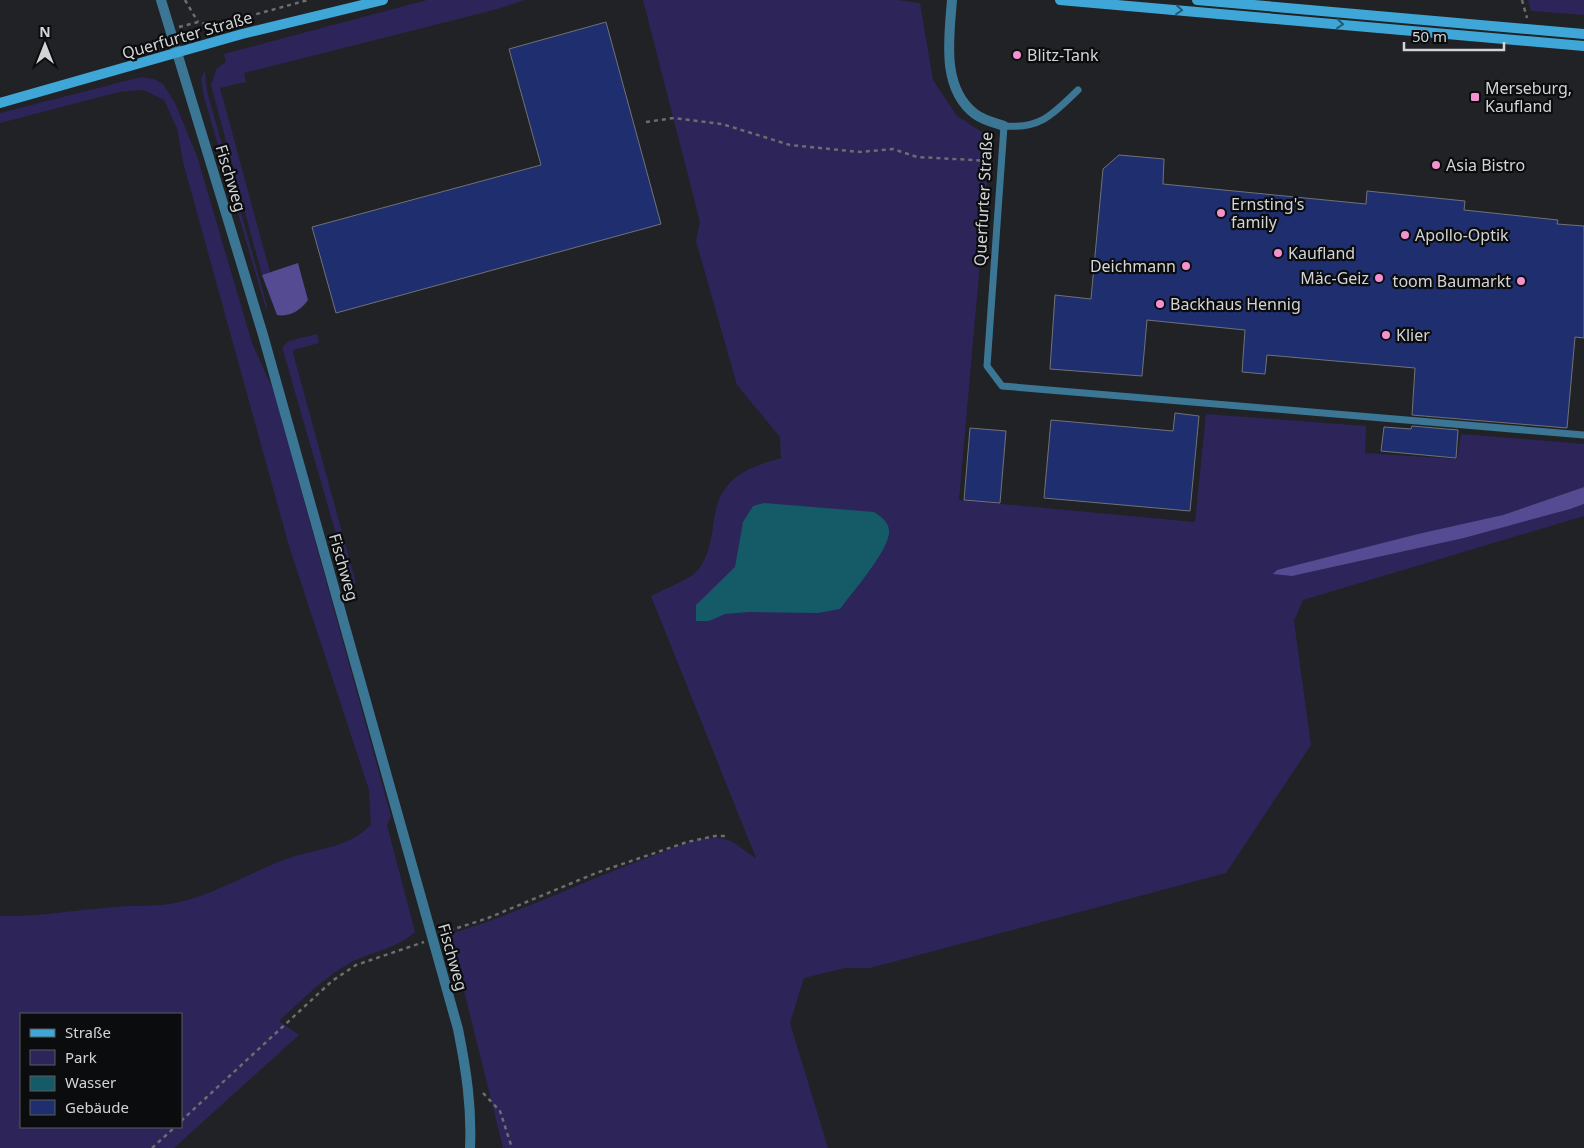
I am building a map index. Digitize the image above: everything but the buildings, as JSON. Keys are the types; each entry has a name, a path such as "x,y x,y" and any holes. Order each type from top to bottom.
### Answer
{"main road":[{"name":"Querfurter Straße","path":"0,103 242,34 383,0"},
{"path":"1060,0 1584,46"},
{"path":"1197,0 1584,34"}],"street":[{"name":"Fischweg","path":"161,0 263,335 458,1029 468,1080 471,1121 470,1148"},
{"name":"Querfurter Straße","path":"952,0 949,54 952,80 965,104 976,115 1004,126"}],"lane":[{"path":"1004,126 1023,128 1051,116 1078,90"},
{"name":"Querfurter Straße","path":"1004,126 987,366 1002,386 1584,435"}],"path":[{"path":"185,0 198,22"},
{"path":"170,30 198,22 213,26 308,0"},
{"path":"1522,0 1530,29"},
{"path":"646,122 674,118 722,124 798,146 860,152 893,149 917,157 987,162 1002,159"},
{"path":"182,1120 332,980 356,965 432,940 444,932 488,918 596,873 687,842 714,836 727,836"},
{"path":"483,1093 500,1111 512,1148"},
{"path":"152,1148 174,1128"}],"green space":[{"path":"427,0 525,0 494,10 244,73 246,82 220,88 270,272 262,275 211,85 217,68 226,62 224,54"},
{"path":"643,0 898,0 920,3 933,80 957,116 991,138 959,500 1195,522 1206,414 1366,426 1365,453 1457,459 1461,434 1584,444 1584,487 1503,515 1292,576 1464,538 1584,504 1584,516 1303,600 1294,621 1311,745 1226,873 870,968 845,968 804,978 790,1023 828,1148 503,1148 450,934 501,917 683,844 708,838 722,839 737,845 756,858 651,596 683,581 698,570 708,550 716,511 725,488 742,473 753,467 781,458 780,437 737,385 696,241 700,222"},
{"path":"1528,0 1584,0 1584,15 1531,11"},
{"path":"205,71 207,91 267,306 266,309 204,97 201,78"},
{"path":"141,77 154,79 163,84 175,103 197,156 252,343 274,392 391,816 387,825 415,932 392,946 350,963 331,975 304,997 279,1021 299,1035 174,1148 0,1148 0,916 167,904 205,894 277,862 335,846 355,837 371,824 369,790 289,546 183,162 177,128 164,100 143,90 119,92 0,123 0,113"},
{"path":"317,334 319,343 294,350 293,353 356,583 351,586 282,347 289,341"}],"shaded area":[{"path":"298,263 308,300 294,312 286,315 277,315 262,275"},
{"path":"1584,487 1584,504 1570,509 1464,538 1292,576 1273,574 1277,570 1418,534 1503,515"}],"water":[{"path":"764,503 874,512 887,524 889,530 888,538 878,559 840,609 818,613 749,612 725,614 709,621 696,621 696,605 735,567 743,522 753,506"}],"place":[{"name":"Blitz-Tank","path":"1017,55"},
{"name":"Merseburg, Kaufland","path":"1475,97"},
{"name":"Asia Bistro","path":"1436,165"},
{"name":"Ernsting's family","path":"1221,213"},
{"name":"Apollo-Optik","path":"1405,235"},
{"name":"Kaufland","path":"1278,253"},
{"name":"Deichmann","path":"1186,266"},
{"name":"Mäc-Geiz","path":"1379,278"},
{"name":"toom Baumarkt","path":"1521,281"},
{"name":"Backhaus Hennig","path":"1160,304"},
{"name":"Klier","path":"1386,335"}]}
